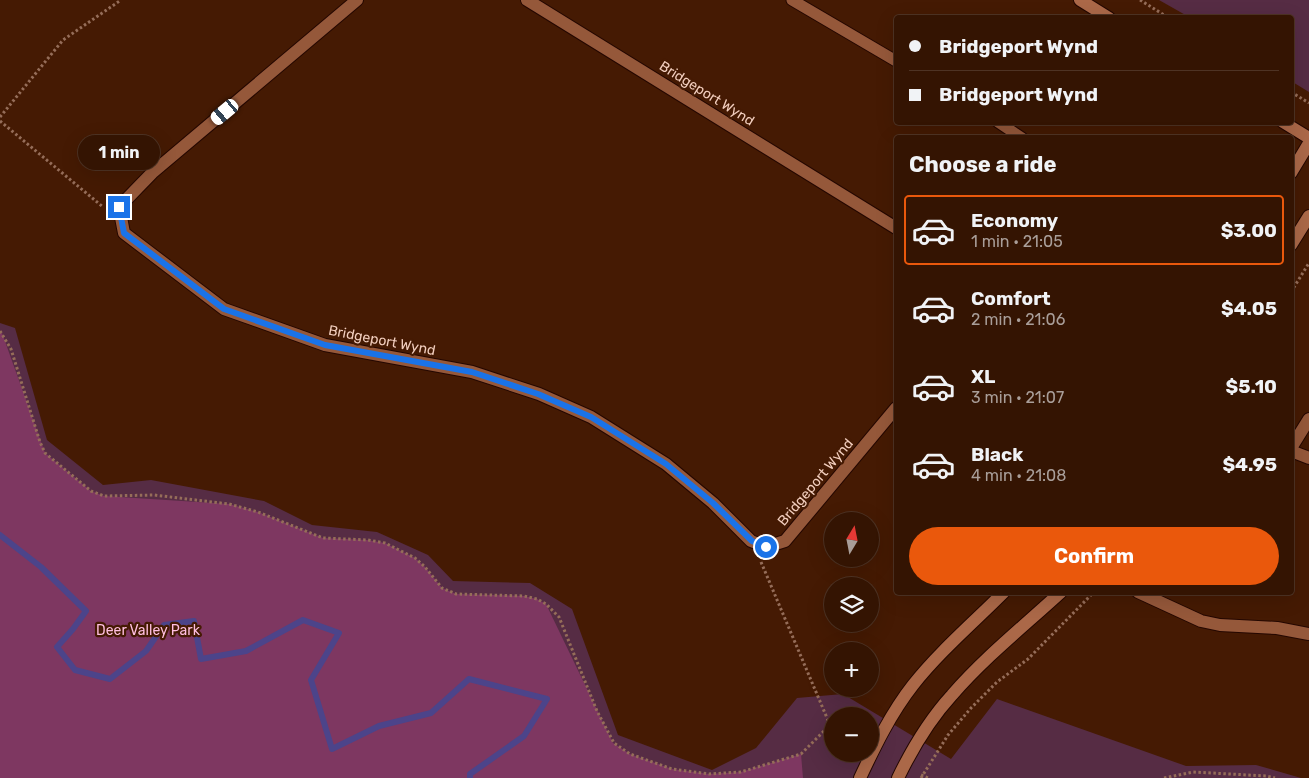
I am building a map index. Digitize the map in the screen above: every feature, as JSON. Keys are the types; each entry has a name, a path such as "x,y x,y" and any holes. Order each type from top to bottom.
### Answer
{"street":[{"path":"122,222 119,207 152,174 357,0"},
{"name":"Bridgeport Wynd","path":"527,0 894,227"},
{"path":"1080,0 1104,15"},
{"path":"1288,125 1309,138"},
{"path":"1294,168 1309,143"},
{"path":"1294,240 1309,216"},
{"name":"Bridgeport Wynd","path":"122,222 124,233 224,309 325,345 472,372 538,394 591,417 666,464 713,503 752,541 766,547 785,541 894,412"},
{"path":"1294,444 1309,419"},
{"path":"1294,450 1309,458"},
{"path":"860,778 873,749 912,686 938,657 1001,595"},
{"path":"898,778 927,727 951,696 979,666 1058,595"},
{"path":"1145,595 1201,621 1220,625 1277,628 1309,634"}],"lane":[{"path":"792,0 894,60"},
{"path":"1002,125 1018,135"}],"path":[{"path":"121,0 63,40 0,119 122,222"},
{"path":"1140,0 1165,15"},
{"path":"1294,94 1309,103"},
{"path":"1294,287 1309,263"},
{"path":"0,331 11,349 45,453 90,491 104,496 154,495 229,504 258,512 323,538 368,540 385,543 415,558 442,588 456,594 524,596 537,599 546,604 559,617 601,719 614,743 630,754 672,769 709,774 741,772 801,754 824,733"},
{"path":"752,541 824,710"},
{"path":"921,778 948,735 970,708 997,682 1028,659 1091,595"},
{"path":"1164,778 1193,772 1275,778"}],"green space":[{"path":"1159,0 1309,0 1309,92 1294,83 1294,15 1185,15"},
{"name":"Deer Valley Park","path":"0,323 15,328 47,440 103,485 151,480 264,501 312,525 377,532 428,555 453,581 530,583 572,609 618,735 712,770 756,748 797,698 824,696 848,697 865,707 824,707 824,762 879,762 879,716 951,759 997,699 1186,766 1256,765 1301,778 0,778"},
{"name":"Deer Valley Park","path":"0,332 2,333 45,453 91,491 104,496 229,504 258,512 323,538 367,540 385,543 415,558 442,588 456,594 524,596 537,599 546,604 613,743 630,754 672,769 709,774 741,772 801,754 803,778 0,778"}],"waterway":[{"path":"0,535 41,567 86,611 57,647 75,670 110,679 146,651 164,625 194,621 201,659 246,651 303,620 339,633 311,680 332,749 379,726 431,713 469,679 547,699 524,736 470,774 470,778"}],"route":[{"path":"119,207 124,233 224,309 325,345 472,372 538,394 591,417 666,464 713,503 752,541 766,547"}]}
